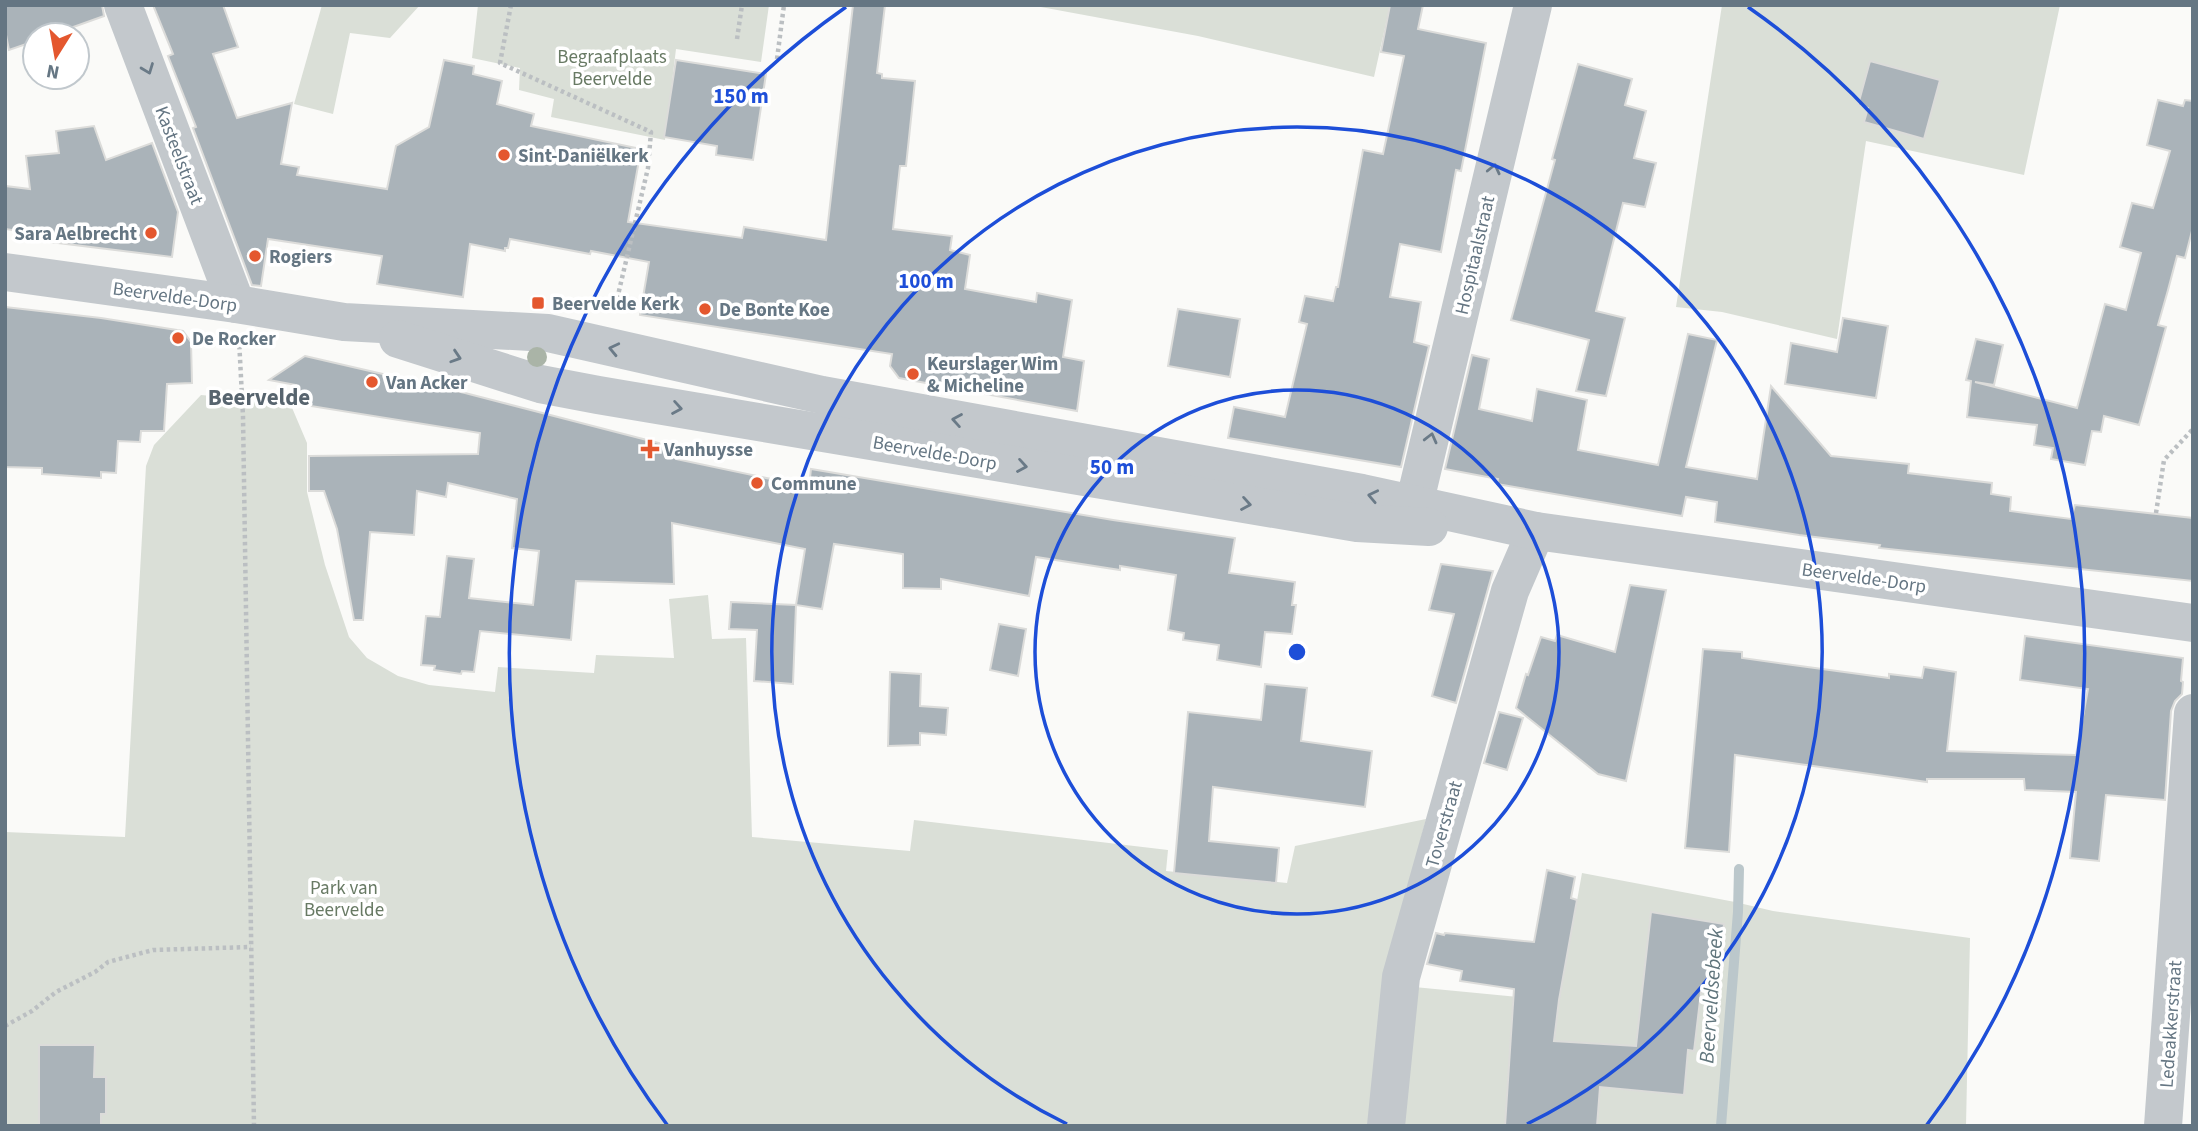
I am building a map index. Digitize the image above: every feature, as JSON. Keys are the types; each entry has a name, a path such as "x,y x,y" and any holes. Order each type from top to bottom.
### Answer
{"street":[{"name":"Kasteelstraat","path":"123,5 236,304"},
{"name":"Hospitaalstraat","path":"1414,505 1533,5"},
{"name":"Beervelde-Dorp","path":"5,272 344,322 548,333 822,396 1362,493 1536,531 2193,623"},
{"name":"Beervelde-Dorp","path":"344,322 541,384 598,395 1357,523 1536,531"},
{"name":"Toverstraat","path":"1386,1126 1401,977 1510,591 1536,531"},
{"name":"Ledeakkerstraat","path":"2163,1126 2193,713"}],"path":[{"path":"511,5 500,63 650,132 648,169 606,347"},
{"path":"737,39 742,5"},
{"path":"777,59 784,5"},
{"path":"236,304 243,416 254,1126"},
{"path":"2156,513 2164,460 2193,429"},
{"path":"5,1026 108,962 153,950 251,947"}],"green space":[{"path":"322,5 420,5 390,38 350,33 333,114 294,104"},
{"name":"Begraafplaats Beervelde","path":"478,5 769,5 761,62 676,49 665,140 551,117 554,99 519,90 520,68 472,58"},
{"path":"1030,5 1390,5 1374,77 1198,36"},
{"path":"1722,5 2060,5 2024,175 1866,141 1837,339 1722,312 1676,307"},
{"name":"Park van Beervelde","path":"201,395 290,403 307,443 307,492 325,565 349,637 367,658 398,676 429,685 495,692 498,667 594,673 596,655 674,658 669,599 708,595 712,639 746,638 752,837 910,851 914,820 1168,850 1166,871 1287,883 1295,846 1426,819 1383,984 1559,1001 1582,873 1773,911 1970,938 1966,1126 5,1126 5,832 125,837 146,466 154,445"}],"building":[{"path":"5,5 102,5 104,16 90,21 21,21 21,46 9,50 5,30"},
{"path":"153,5 223,5 238,47 213,54 237,118 292,103 281,164 299,167 297,175 387,189 396,146 429,127 444,60 474,66 473,74 502,81 497,104 534,114 531,126 641,149 628,222 742,238 744,227 826,240 853,5 885,5 877,73 882,74 882,78 915,81 906,166 900,166 893,229 952,236 950,250 970,255 965,289 1036,302 1037,293 1072,300 1063,357 1084,361 1077,411 899,378 890,366 892,354 640,315 649,262 591,251 590,254 510,239 505,251 470,244 463,297 377,284 382,256 268,239 261,286 252,285 193,128 196,127 168,56 173,54"},
{"path":"1390,5 1423,5 1418,29 1486,43 1461,171 1456,170 1441,252 1400,244 1390,297 1421,302 1414,342 1429,346 1401,467 1228,438 1234,407 1285,417 1307,324 1299,322 1305,296 1333,301 1338,287 1363,150 1383,154 1404,56 1381,52"},
{"path":"676,60 766,74 753,160 716,155 717,146 664,137"},
{"path":"1870,61 1940,80 1924,139 1864,122 1868,108 1858,105"},
{"path":"1578,64 1632,79 1625,105 1646,111 1634,158 1656,163 1645,207 1623,203 1596,311 1625,318 1606,396 1576,391 1589,340 1511,320"},
{"path":"2158,100 2183,106 2185,100 2193,101 2193,227 2185,258 2177,256 2158,325 2166,327 2139,425 2104,416 2101,432 2092,431 2085,465 2051,459 2053,448 2034,445 2037,425 1967,417 1971,381 1966,380 1976,339 2003,345 1994,385 1975,382 2077,408 2105,304 2126,310 2141,253 2120,247 2132,203 2153,208 2170,151 2147,145"},
{"path":"94,126 106,160 152,143 178,212 172,257 26,239 26,232 5,229 5,186 30,189 26,156 59,153 56,131"},
{"path":"5,307 183,331 191,342 192,383 167,384 164,431 141,431 140,442 118,441 116,473 101,472 101,478 42,474 42,468 5,467"},
{"path":"1178,309 1240,319 1230,377 1168,366"},
{"path":"1843,318 1888,326 1876,398 1785,384 1791,343 1837,352"},
{"path":"1688,334 1717,340 1686,467 1757,479 1771,386 1831,456 1909,464 1908,473 1992,483 1991,494 2011,497 2010,511 2071,519 2075,505 2193,518 2193,581 1879,548 1880,545 1715,522 1717,502 1686,497 1682,516 1497,484 1498,479 1445,469 1472,355 1489,359 1479,409 1532,421 1537,389 1587,400 1578,450 1658,465"},
{"path":"305,356 465,393 678,448 676,459 809,487 811,469 1235,538 1229,573 1295,582 1292,605 1296,605 1292,634 1265,632 1261,667 1217,660 1219,645 1183,640 1184,633 1168,630 1176,575 1120,566 1120,570 1036,557 1029,596 941,579 941,589 903,588 903,554 834,544 822,609 796,605 805,549 672,523 674,584 576,581 571,640 480,631 474,672 462,671 461,674 434,670 435,666 421,665 426,616 440,617 447,556 474,559 469,598 533,605 539,551 512,548 517,499 448,483 446,497 417,491 414,535 370,532 363,620 354,620 337,529 324,491 309,491 309,456 478,454 480,433 292,403 296,385 269,380"},
{"path":"1441,564 1493,571 1456,703 1432,696 1454,614 1429,610"},
{"path":"1630,585 1666,590 1626,781 1598,774 1516,708 1541,637 1555,641 1557,635 1615,652"},
{"path":"731,602 796,605 793,684 754,681 757,630 729,629"},
{"path":"999,624 1026,629 1018,676 990,670"},
{"path":"2025,636 2183,658 2182,694 2171,711 2165,800 2106,795 2099,861 2070,858 2076,792 2025,790 2024,779 1927,779 1927,782 1735,755 1729,852 1685,848 1703,649 1742,652 1742,658 1889,678 1889,674 1922,678 1924,667 1956,672 1947,751 2076,755 2088,689 2020,680"},
{"path":"890,672 921,674 920,706 948,708 946,735 920,733 920,745 888,746"},
{"path":"1265,684 1307,688 1301,741 1372,751 1365,807 1213,787 1209,841 1279,848 1276,883 1174,873 1188,712 1261,720"},
{"path":"1499,712 1523,718 1507,770 1484,763"},
{"path":"1547,870 1575,877 1571,898 1577,900 1554,1041 1636,1046 1651,912 1724,924 1719,994 1701,992 1694,1051 1688,1050 1684,1095 1600,1087 1597,1126 1505,1126 1514,989 1460,981 1462,971 1427,964 1436,933 1534,942"},
{"path":"39,1045 95,1045 94,1077 106,1077 106,1114 101,1114 101,1126 39,1126"}],"waterway":[{"name":"Beerveldsebeek","path":"1721,1126 1739,869"}],"place":[{"name":"Sint-Daniëlkerk","path":"504,155"},
{"name":"Sara Aelbrecht","path":"151,233"},
{"name":"Rogiers","path":"255,256"},
{"name":"Beervelde Kerk","path":"538,303"},
{"name":"De Bonte Koe","path":"705,309"},
{"name":"De Rocker","path":"178,338"},
{"name":"Keurslager Wim & Micheline","path":"913,374"},
{"name":"Van Acker","path":"372,382"},
{"name":"Vanhuysse","path":"650,449"},
{"name":"Commune","path":"757,483"}],"district":[{"name":"Beervelde","path":"259,397"}]}
